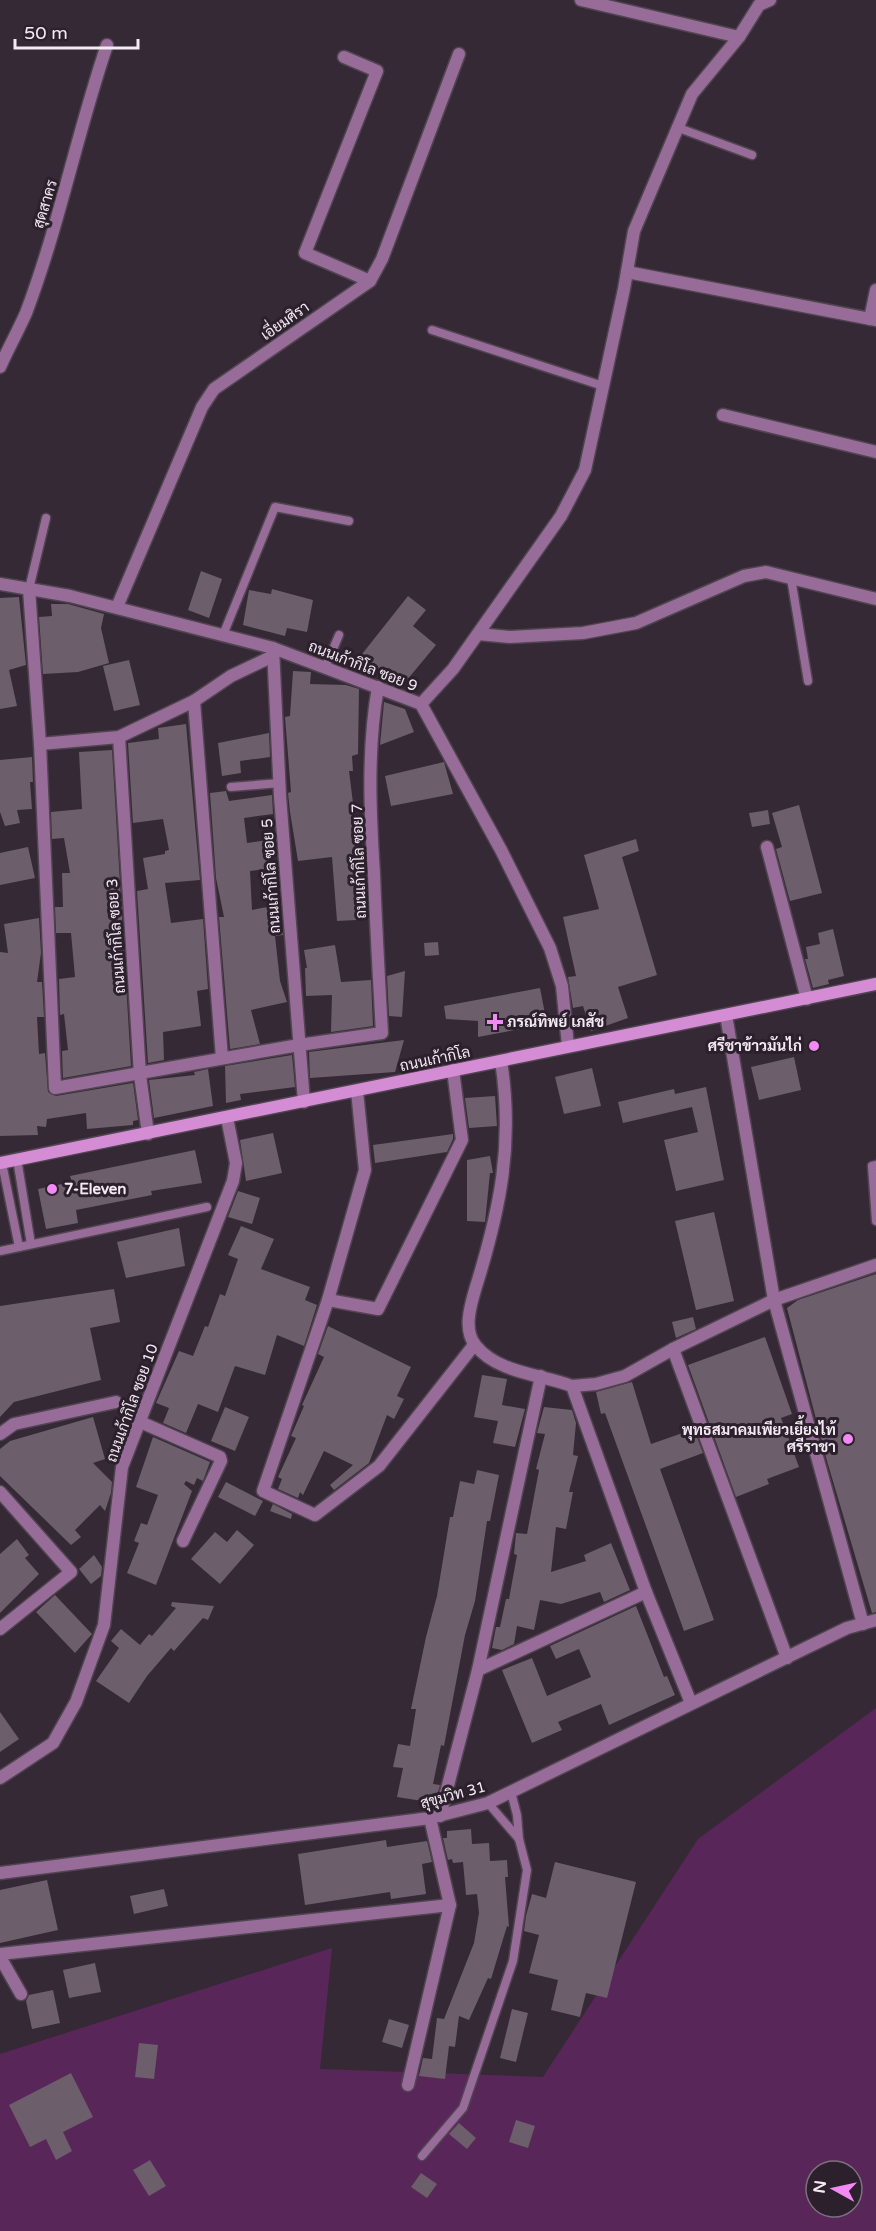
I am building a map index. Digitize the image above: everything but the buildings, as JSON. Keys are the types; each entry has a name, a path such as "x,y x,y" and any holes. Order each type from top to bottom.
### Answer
{"main road":[{"name":"ถนนเก้ากิโล","path":"1,1163 876,984"}],"street":[{"path":"580,0 739,37"},
{"path":"421,704 453,669 561,516 585,470 634,231 676,127 692,94 739,37 763,2"},
{"name":"สุดสาคร","path":"0,367 25,314 66,190 86,108 107,45"},
{"name":"เอี่ยมศิรา","path":"117,607 202,407 214,389 370,280 382,259 459,54"},
{"path":"344,57 377,70 305,253 370,280"},
{"path":"627,272 873,320 876,290"},
{"path":"723,415 876,452"},
{"path":"478,633 510,637 583,633 636,623 744,576 766,572 876,599"},
{"name":"ถนนเก้ากิโล ซอย 9","path":"0,584 117,607 223,635 325,668 421,704 501,850 550,948 562,986 568,1046"},
{"path":"29,589 40,744 55,1088 140,1075 299,1045"},
{"path":"40,744 119,737 194,702 231,676 273,652"},
{"name":"ถนนเก้ากิโล ซอย 5","path":"273,652 280,783 304,1102"},
{"name":"ถนนเก้ากิโล ซอย 7","path":"299,1045 382,1033 371,833 373,719 378,687"},
{"path":"194,702 222,1058"},
{"name":"ถนนเก้ากิโล ซอย 3","path":"119,737 140,1075 148,1134"},
{"path":"767,847 807,999"},
{"path":"726,1015 774,1300 863,1624"},
{"path":"501,1060 508,1103 504,1171 492,1236 467,1315 474,1345 495,1363 572,1386 596,1384 625,1376 673,1349 774,1300 876,1265"},
{"path":"328,1300 378,1309 462,1140 453,1070"},
{"path":"357,1092 365,1170 328,1300 263,1491 315,1515 379,1466 474,1345"},
{"name":"ถนนเก้ากิโล ซอย 10","path":"0,1778 53,1743 76,1702 104,1625 122,1467 233,1181 236,1163 227,1118"},
{"path":"673,1349 787,1658"},
{"path":"408,2085 450,1905 435,1817 478,1670 542,1376"},
{"path":"572,1386 646,1592 691,1703"},
{"path":"0,1434 14,1424 116,1402"},
{"path":"138,1421 220,1457 221,1461 183,1541"},
{"path":"0,1629 71,1572 1,1497"},
{"path":"478,1670 646,1592"},
{"name":"สุขุมวิท 31","path":"0,1874 435,1817 488,1803 847,1628 876,1620"},
{"path":"21,1994 0,1956 450,1905"}],"lane":[{"path":"676,127 753,155"},
{"path":"432,330 603,386"},
{"path":"223,635 275,507 349,521"},
{"path":"29,589 46,518"},
{"path":"791,578 808,681"},
{"path":"325,668 339,635"},
{"path":"231,787 280,783"},
{"path":"17,1159 31,1244"},
{"path":"1,1163 19,1247"},
{"path":"876,1165 872,1166 876,1221"},
{"path":"0,1251 207,1207"},
{"path":"423,2156 463,2108 513,1961 527,1870 511,1792"},
{"path":"488,1803 519,1839"}],"shaded area":[{"path":"876,1708 876,2231 0,2231 0,2054 332,1948 320,2069 543,2077 698,1839"}],"place":[{"name":"ภรณ์ทิพย์ เภสัช","path":"495,1022"},
{"name":"ศรีชาข้าวมันไก่","path":"814,1046"},
{"name":"7-Eleven","path":"52,1189"},
{"name":"พุทธสมาคมเพียวเยี้ยงไท้ ศรีราชา","path":"848,1439"}]}
